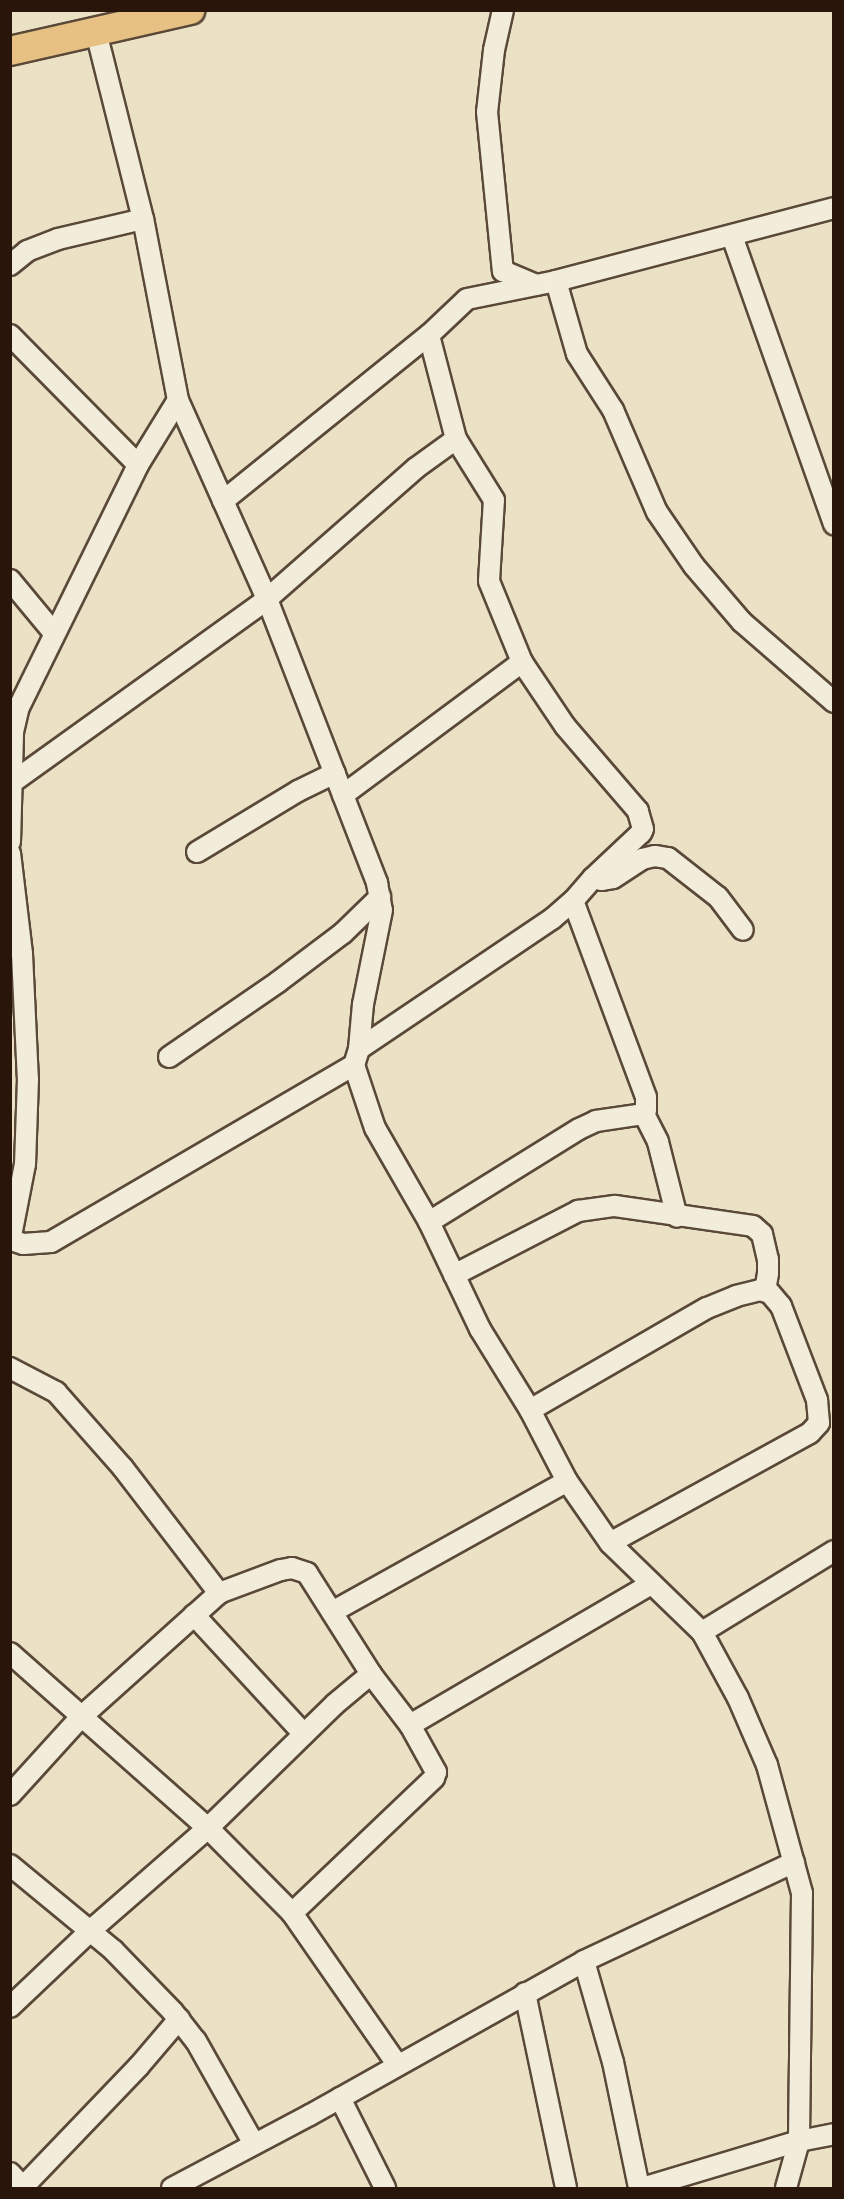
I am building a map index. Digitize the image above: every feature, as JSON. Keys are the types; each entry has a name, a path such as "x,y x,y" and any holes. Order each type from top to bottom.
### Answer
{"highway":[{"path":"10,35 133,10"},
{"path":"10,51 190,10"}],"street":[{"path":"503,10 494,50 488,112 503,271 536,285"},
{"path":"96,32 143,219 178,400 267,599 377,883 382,910 363,1004 356,1057 375,1128 429,1222 480,1329 530,1410 567,1481 610,1543 702,1632 738,1698 767,1765 802,1893 799,2141 786,2188"},
{"path":"223,501 429,335 467,299 556,281 834,208"},
{"path":"10,265 27,251 58,239 143,219"},
{"path":"732,236 834,524"},
{"path":"556,281 577,354 614,410 657,512 694,566 742,621 834,702"},
{"path":"10,335 138,465"},
{"path":"10,853 22,954 17,1011 28,1079 25,1164 11,1241 23,1244 51,1242 356,1057 552,919 641,833 642,819 566,726 522,662 489,581 494,500 456,439 429,335"},
{"path":"10,842 13,732 19,707 138,465 178,400"},
{"path":"12,783 267,599 416,468 456,439"},
{"path":"10,580 54,633"},
{"path":"343,795 522,662"},
{"path":"197,852 298,791 334,773"},
{"path":"593,878 607,880 642,859 655,856 668,858 711,890 743,930"},
{"path":"169,1057 278,982 343,933 380,897"},
{"path":"573,901 646,1096 645,1114 658,1142 677,1217"},
{"path":"429,1222 579,1129 596,1121 645,1114"},
{"path":"454,1275 578,1211 615,1206 677,1217 748,1224 756,1228 762,1234 768,1266 765,1291"},
{"path":"530,1410 707,1308 750,1292 765,1291 770,1293 781,1306 817,1400 819,1423 810,1433 610,1543"},
{"path":"10,1368 56,1392 123,1468 219,1593"},
{"path":"332,1612 567,1481"},
{"path":"702,1632 834,1551"},
{"path":"10,1795 81,1717 219,1593 292,1568 307,1574 371,1674 410,1725 435,1766 434,1778 292,1913"},
{"path":"410,1725 651,1584"},
{"path":"194,1615 304,1734"},
{"path":"10,1653 208,1828 292,1913 398,2064"},
{"path":"10,2007 91,1930 208,1828 304,1734 371,1674"},
{"path":"172,2188 340,2098 584,1962 794,1862"},
{"path":"10,1865 91,1930 179,2019 196,2041 254,2144"},
{"path":"584,1962 613,2062 641,2188 799,2141 834,2134"},
{"path":"525,1994 566,2188"},
{"path":"10,2173 23,2187 139,2066 179,2019"},
{"path":"340,2098 386,2188"}]}
